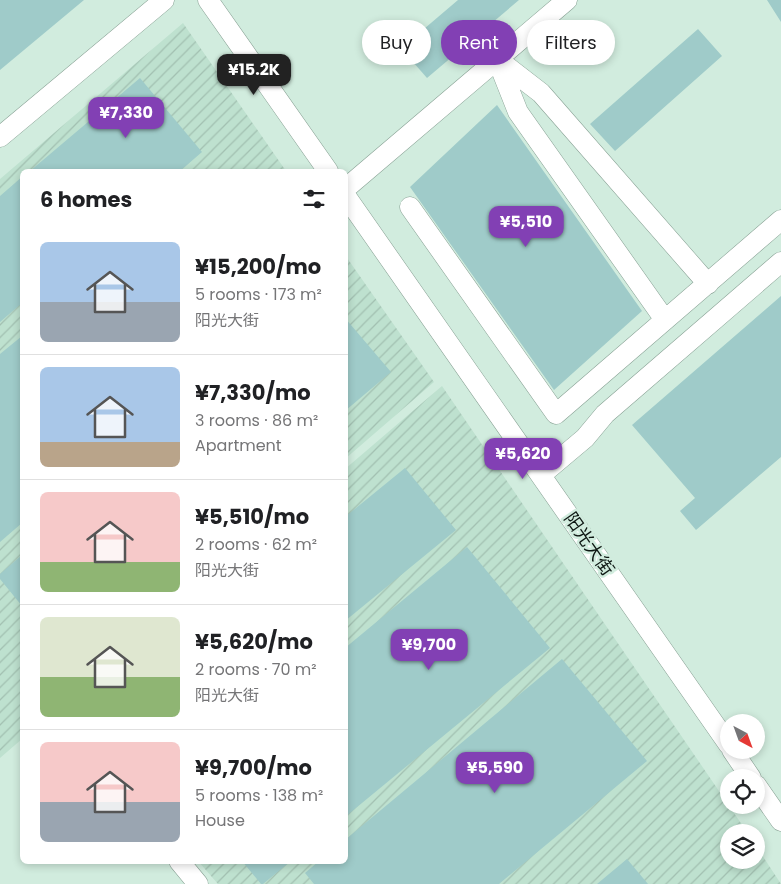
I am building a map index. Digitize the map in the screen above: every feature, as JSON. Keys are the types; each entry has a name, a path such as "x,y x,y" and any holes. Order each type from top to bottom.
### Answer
{"street":[{"path":"0,137 164,0"},
{"path":"208,0 327,169"},
{"path":"517,42 567,0"},
{"path":"348,186 490,65"},
{"path":"499,65 518,112 665,320"},
{"path":"505,65 541,93 708,284"},
{"name":"阳光大街","path":"348,200 720,732"},
{"path":"410,207 556,414 781,220"},
{"path":"540,475 585,438 606,414 781,262"},
{"path":"765,798 781,821"},
{"path":"181,864 198,884"}],"shaded area":[{"path":"183,23 285,169 20,169 20,741 0,758 0,179"},
{"path":"348,259 434,382 348,456"},
{"path":"442,386 720,793 720,814 735,814 742,824 720,824 720,869 765,869 765,860 781,884 218,884 201,864 348,864 348,466"}],"building":[{"path":"0,0 84,0 0,70"},
{"path":"458,0 519,0 495,20 441,20 442,65 427,78 416,65 431,65 431,23"},
{"path":"767,0 781,0 781,22"},
{"path":"698,29 722,56 615,151 590,124"},
{"path":"140,78 202,152 182,169 32,169"},
{"path":"497,105 642,311 554,390 410,187"},
{"path":"20,179 20,305 0,322 0,196"},
{"path":"781,296 781,457 696,530 680,511 695,498 632,425"},
{"path":"348,322 391,372 348,408"},
{"path":"20,338 20,525 0,542 0,354"},
{"path":"405,468 456,530 348,619 348,515"},
{"path":"467,547 550,648 348,815 348,646"},
{"path":"20,557 20,604 0,579 0,574"},
{"path":"562,659 647,761 499,884 314,884 305,873 316,864 348,864 348,837"},
{"path":"627,859 648,884 597,884"},
{"path":"244,864 287,864 263,884"}]}
